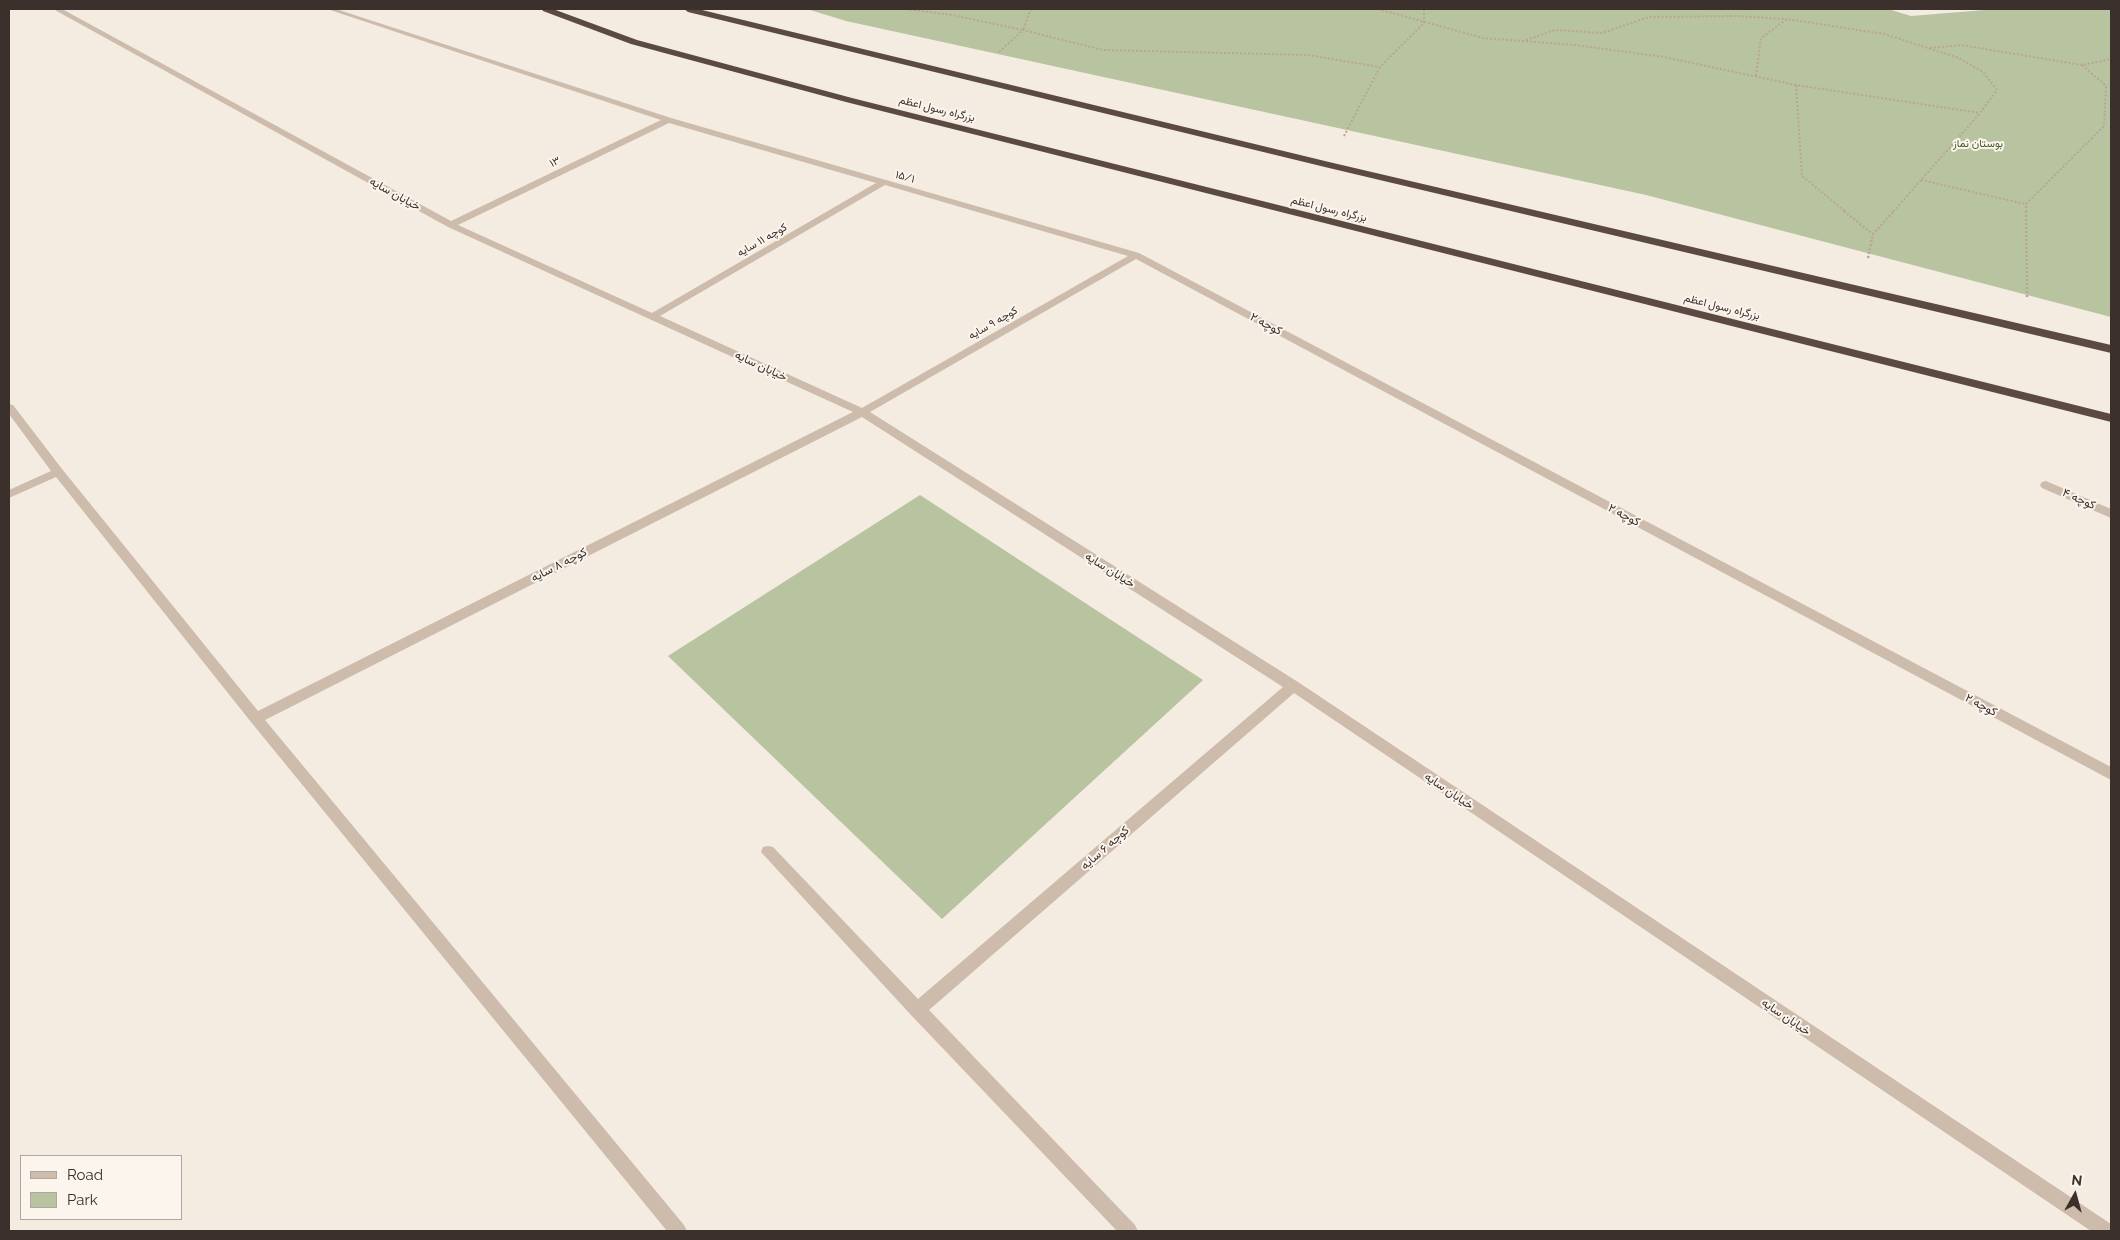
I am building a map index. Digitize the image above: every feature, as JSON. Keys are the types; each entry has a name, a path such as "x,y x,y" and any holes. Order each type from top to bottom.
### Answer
{"highway":[{"name":"بزرگراه رسول اعظم","path":"546,9 634,42 849,100 2111,418"},
{"path":"688,9 1328,165 2111,350"}],"street":[{"name":"خیابان سایه","path":"57,9 451,225 862,412 1293,686 2106,1231"},
{"name":"۱۵/۱","path":"330,9 668,120 1136,255"},
{"name":"۱۳","path":"451,225 668,120"},
{"name":"کوچه ۱۱ سایه","path":"652,317 884,182"},
{"name":"کوچه ۹ سایه","path":"862,412 1136,255"},
{"name":"کوچه ۲","path":"1136,255 2111,774"},
{"path":"9,407 58,472 256,718 678,1231"},
{"name":"کوچه ۸ سایه","path":"256,718 862,412"},
{"path":"9,494 58,472"},
{"name":"کوچه ۴","path":"2046,485 2111,514"},
{"name":"کوچه ۶ سایه","path":"918,1010 1293,686"},
{"path":"768,852 1129,1231"}],"path":[{"path":"906,9 952,15 1103,50 1308,55 1380,67"},
{"path":"971,78 1023,30 1030,9"},
{"path":"1378,9 1483,38 1575,45 1664,57 1796,85 1980,113"},
{"path":"1328,165 1380,67 1424,23 1424,9"},
{"path":"1523,41 1555,30 1602,32 1649,17 1736,16 1787,19 1884,34 1960,58 1983,72 1997,90 1980,113 1873,234 1862,290"},
{"path":"1756,76 1761,38 1787,19"},
{"path":"1927,48 1961,45 2082,65 2111,60"},
{"path":"2028,330 2026,204 2104,126 2106,86 2082,65"},
{"path":"1796,85 1802,176 1873,234"},
{"path":"1921,180 2026,204"}],"green space":[{"name":"بوستان نماز","path":"807,9 1888,9 1911,16 1997,9 2111,9 2111,317 1646,195 846,21"},
{"path":"920,495 1203,680 942,919 668,656"}]}
